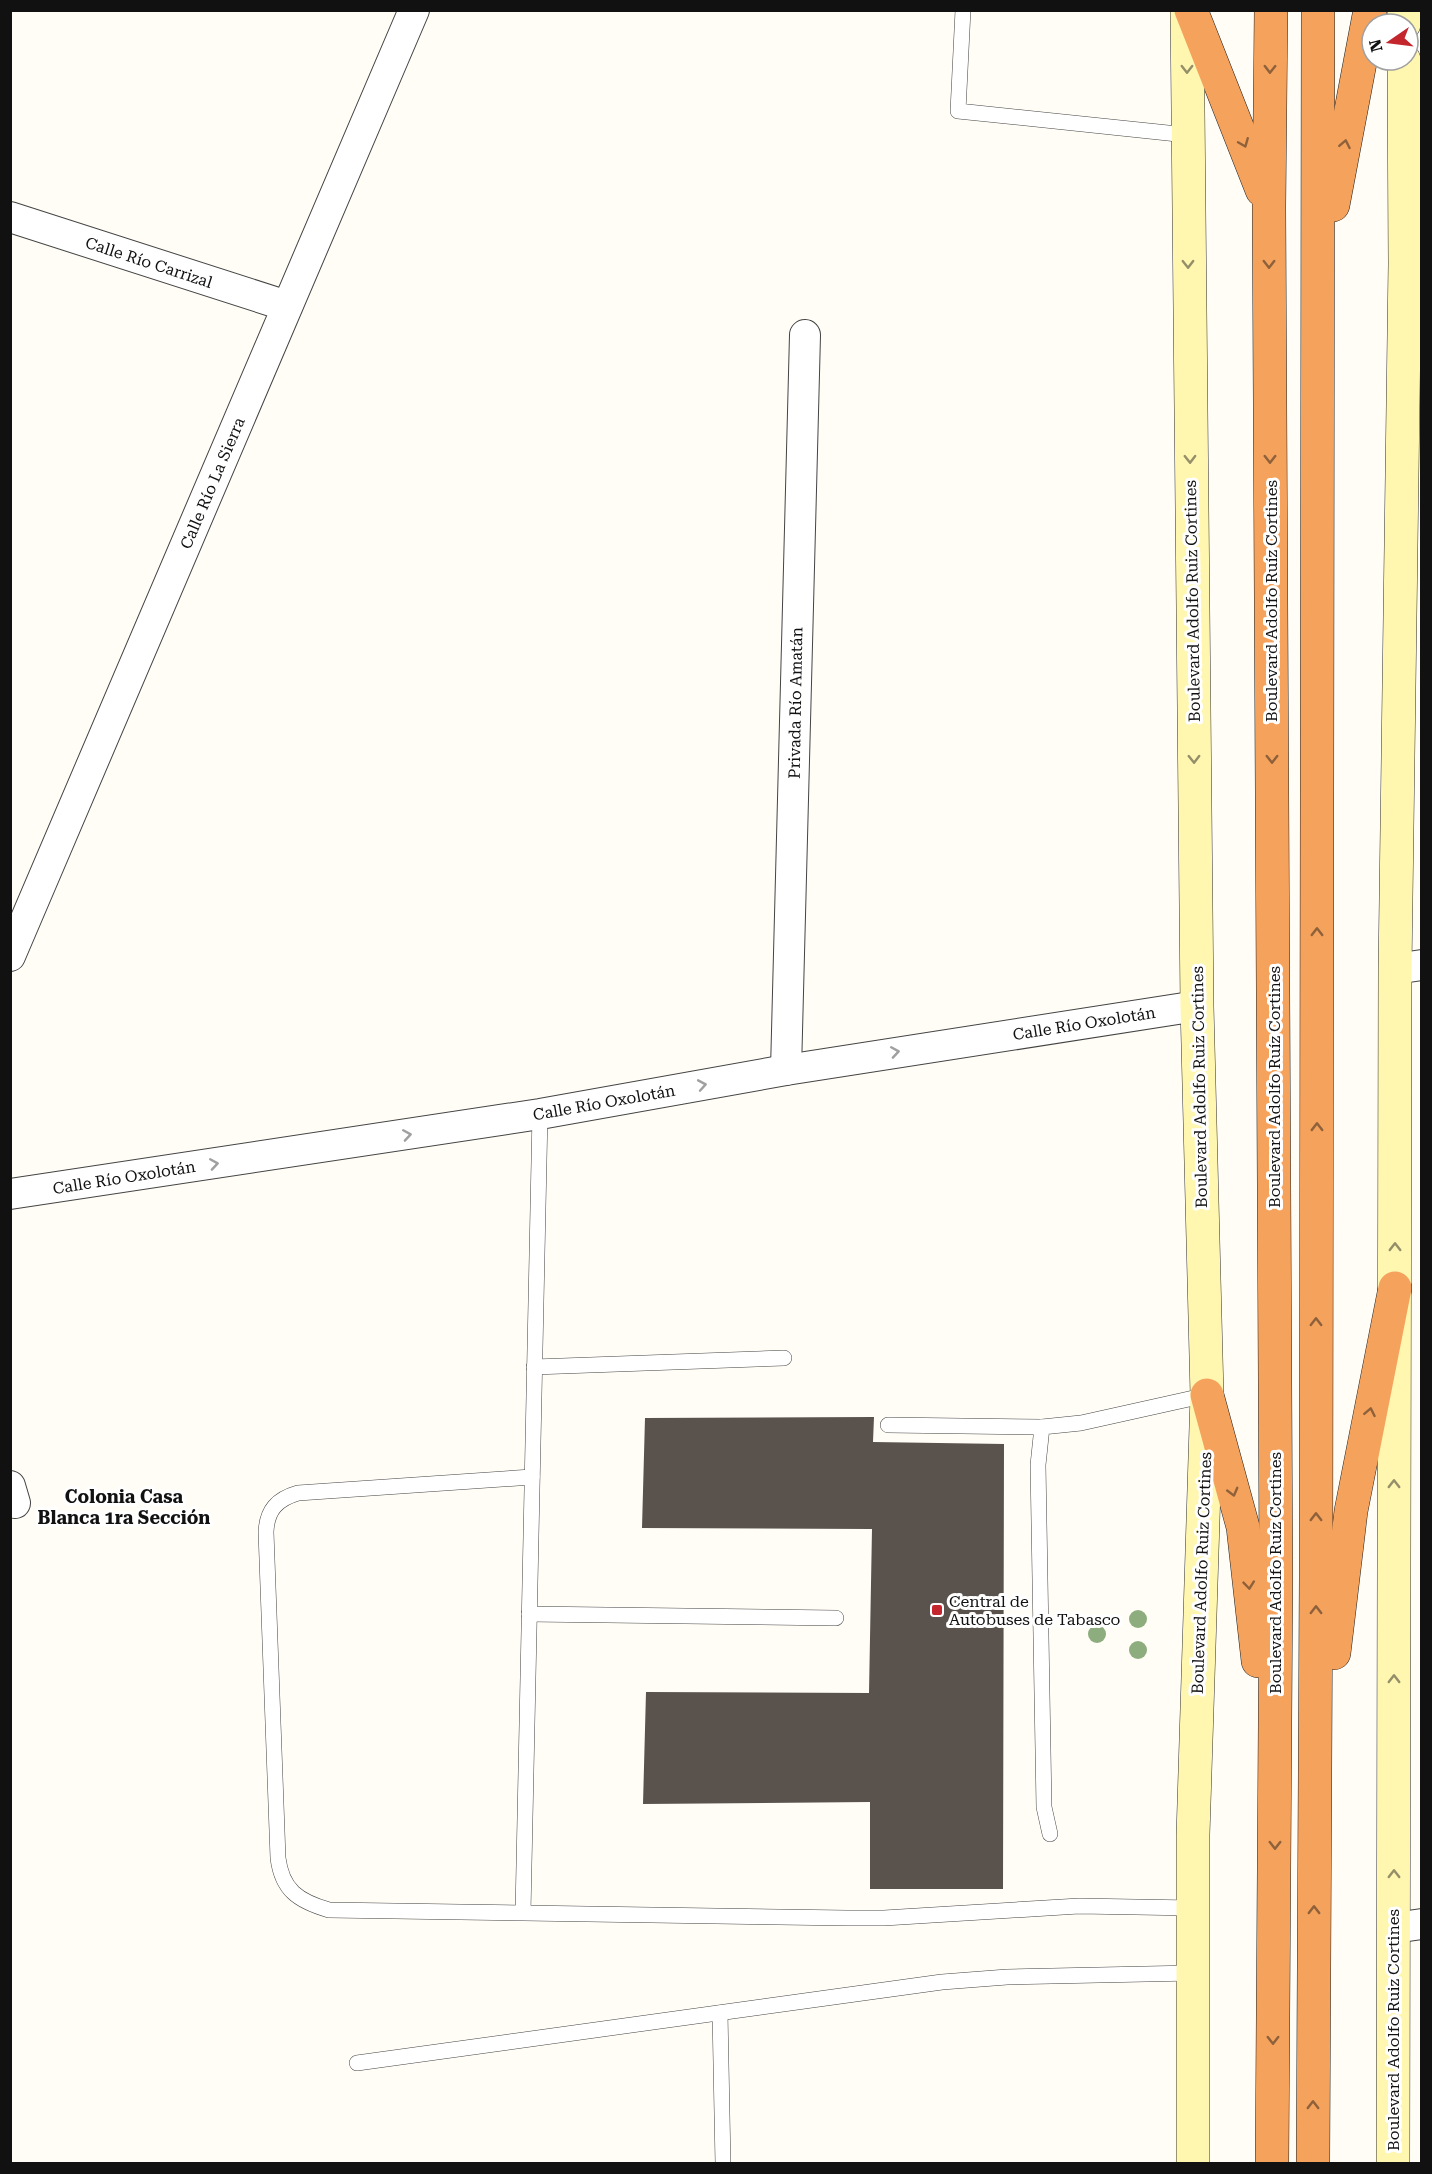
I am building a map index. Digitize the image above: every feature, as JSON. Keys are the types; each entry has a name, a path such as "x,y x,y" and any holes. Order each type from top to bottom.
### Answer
{"highway":[{"path":"1191,10 1269,207"},
{"name":"Boulevard Adolfo Ruíz Cortines","path":"1270,10 1276,1576 1272,2163"},
{"path":"1313,2163 1318,10"},
{"path":"1318,284 1370,10"},
{"path":"1315,1807 1351,1511 1395,1288"},
{"path":"1207,1395 1243,1527 1275,1809"}],"main road":[{"name":"Boulevard Adolfo Ruiz Cortines","path":"1186,10 1197,1006 1207,1395 1193,1835 1193,2163"},
{"name":"Boulevard Adolfo Ruiz Cortines","path":"1393,2163 1408,1926 1395,1288 1408,967 1413,264 1405,72"}],"street":[{"name":"Calle Río La Sierra","path":"10,956 414,10"},
{"name":"Calle Río Carrizal","path":"10,217 287,306"},
{"name":"Privada Río Amatán","path":"786,1070 805,335"},
{"name":"Calle Río Oxolotán","path":"10,1194 540,1114 786,1070 1197,1006"}],"lane":[{"path":"963,10 958,111 1186,135"},
{"path":"523,1912 540,1114"},
{"path":"534,1367 784,1358"},
{"path":"888,1425 1042,1427 1081,1423 1207,1395"},
{"path":"1042,1427 1038,1465 1044,1807 1050,1834"},
{"path":"532,1477 298,1492 275,1504 268,1517 266,1532 278,1858 280,1873 286,1885 304,1900 329,1910 884,1918 1079,1906 1193,1908"},
{"path":"529,1614 836,1618"},
{"path":"357,2063 970,1980 1007,1977 1193,1973"},
{"path":"720,2013 723,2163"}],"building":[{"name":"Central de Autobuses de Tabasco","path":"874,1417 873,1442 1004,1444 1003,1889 870,1889 870,1802 643,1804 646,1692 869,1693 872,1529 642,1528 645,1418"}],"place":[{"name":"Central de Autobuses de Tabasco","path":"937,1610"}],"district":[{"name":"Colonia Casa Blanca 1ra Sección","path":"124,1507"}]}
